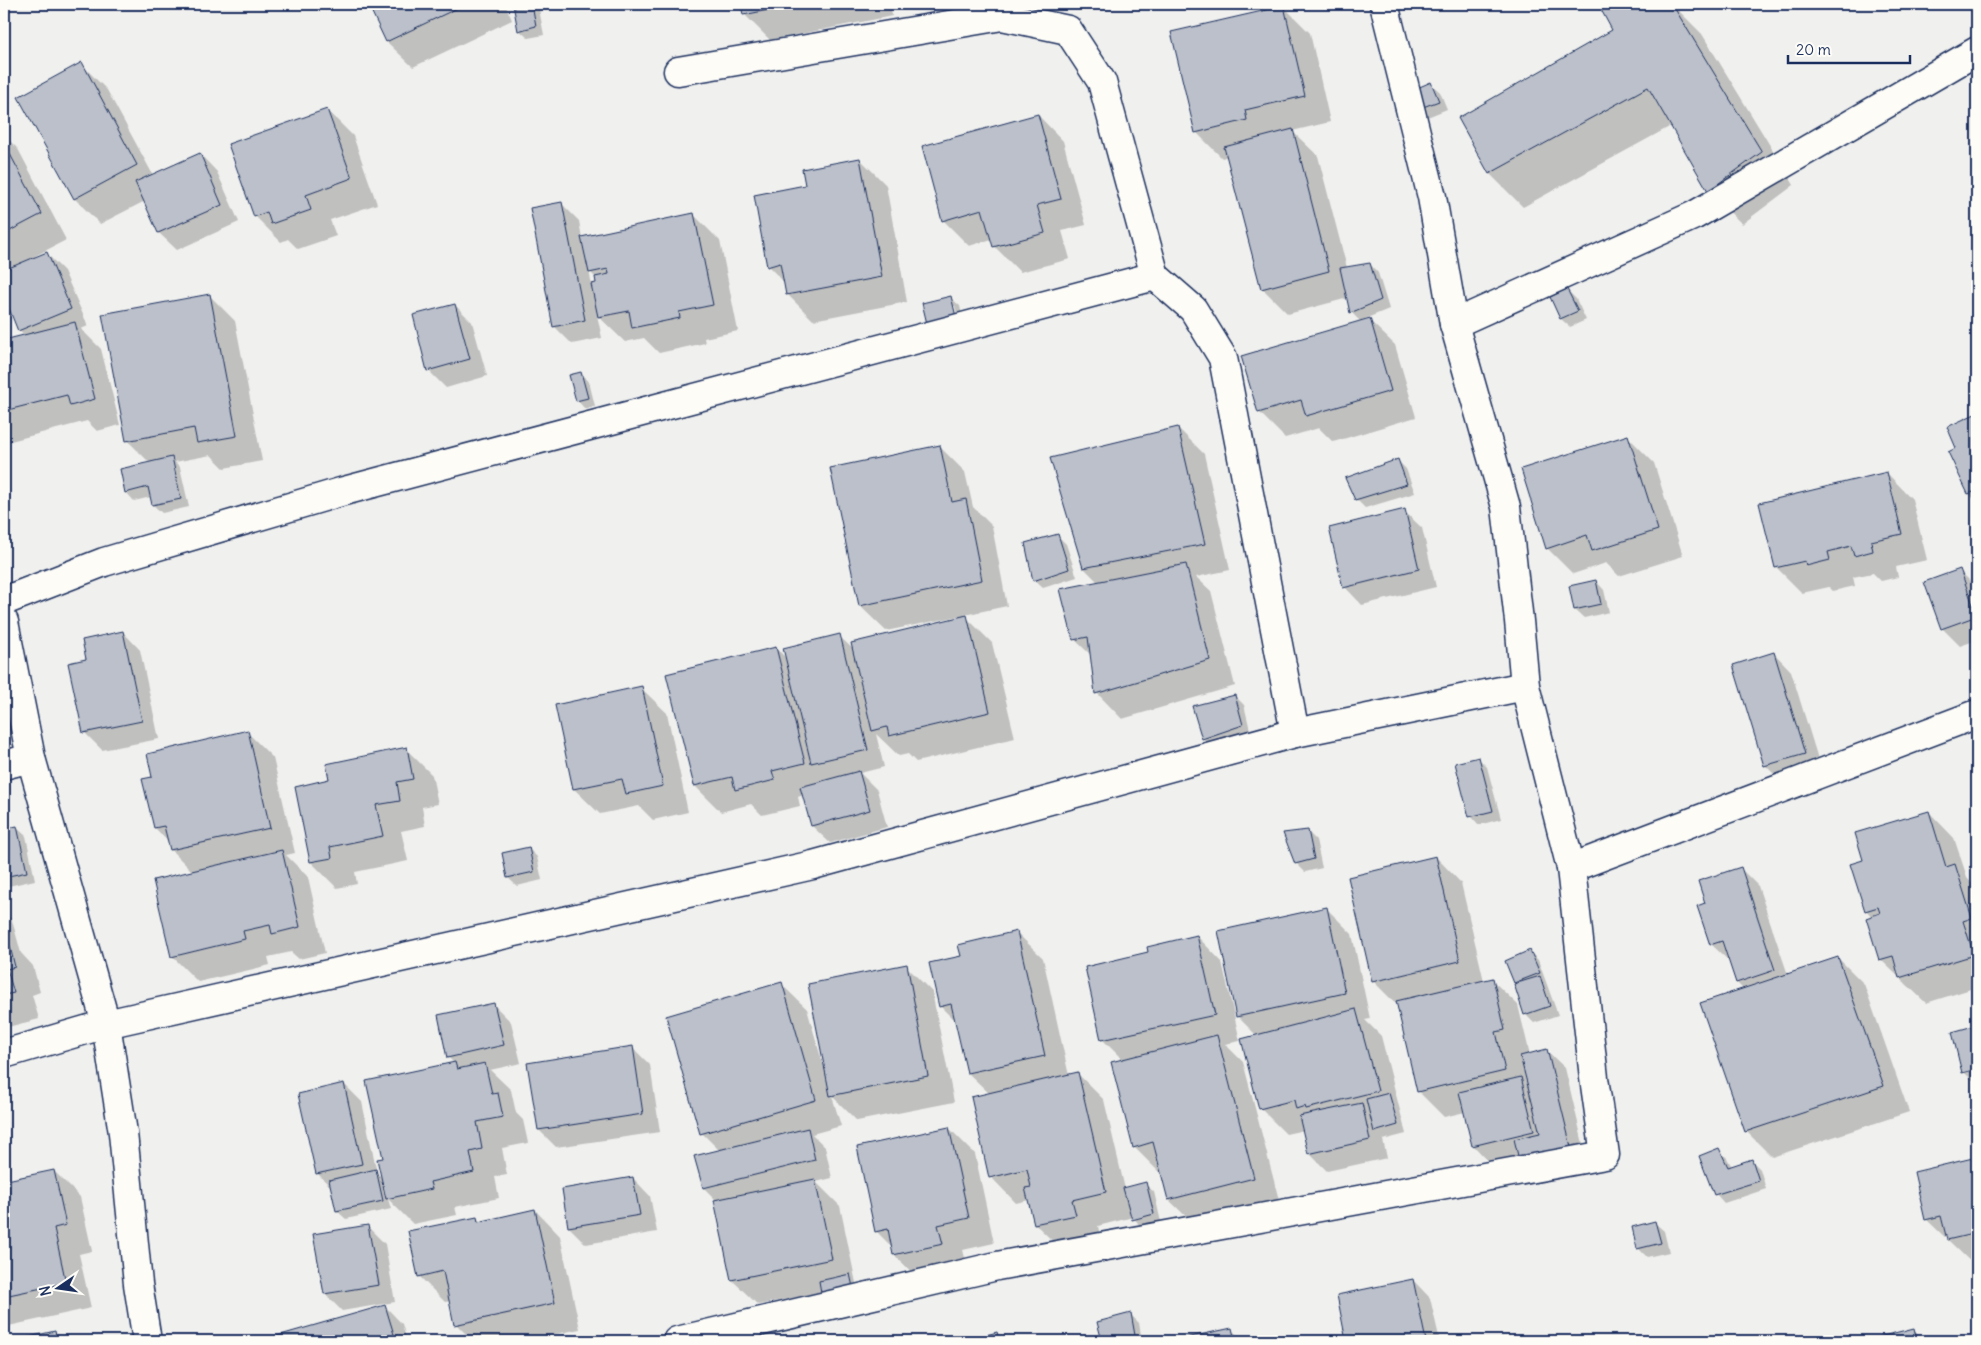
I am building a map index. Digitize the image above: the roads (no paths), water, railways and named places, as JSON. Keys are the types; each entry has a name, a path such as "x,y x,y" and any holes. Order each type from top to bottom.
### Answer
{"street":[{"path":"677,1341 997,1266 1605,1155 1594,1078 1571,868 1525,686 1506,507 1454,324 1432,196 1384,4"},
{"path":"678,71 1002,16 1068,30 1102,82 1155,276 1193,310 1223,358 1295,733"},
{"path":"1454,324 1695,214 1977,51"},
{"path":"4,601 104,562 344,491 1155,276"},
{"path":"4,622 31,758 106,1024 123,1133 138,1284 147,1341"},
{"path":"4,1054 106,1024 813,866 1295,733 1525,686"},
{"path":"1571,868 1977,714"},
{"path":"4,765 31,758"}]}
